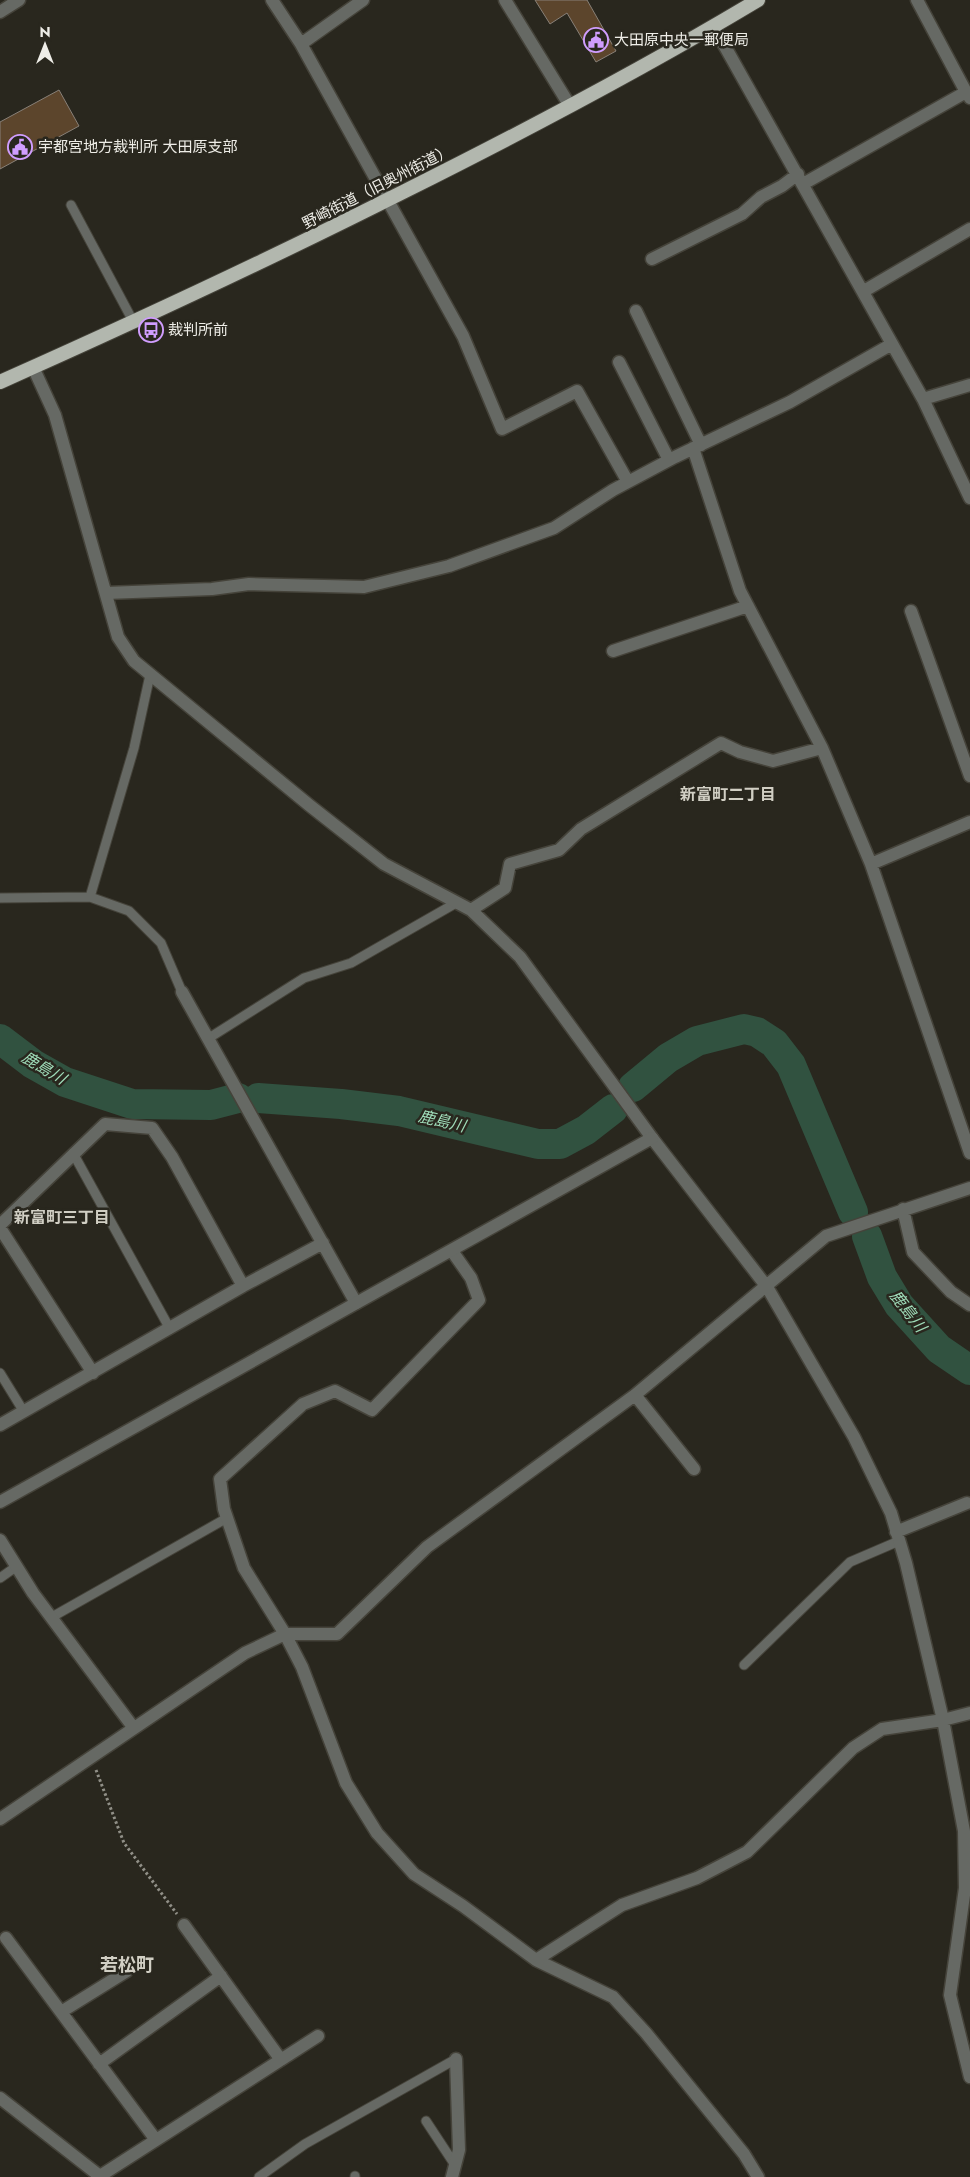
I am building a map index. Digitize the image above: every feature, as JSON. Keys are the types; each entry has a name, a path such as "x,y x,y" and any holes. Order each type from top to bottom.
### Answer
{"highway":[{"name":"野崎街道（旧奥州街道）","path":"0,382 134,323 387,200 570,106 714,27 756,0"}],"street":[{"path":"0,12 19,0"},
{"path":"272,0 301,44 463,336 502,429 577,391 628,482"},
{"path":"301,44 363,0"},
{"path":"505,0 570,106"},
{"path":"652,259 742,214 761,197 782,186 800,179 968,95 917,0"},
{"path":"714,27 923,399 970,498"},
{"path":"864,291 970,229"},
{"path":"636,311 697,446 740,591 822,748 871,864 970,1153"},
{"path":"106,593 212,588 249,584 364,587 449,566 554,528 628,482 697,446 790,402 892,344"},
{"path":"619,362 669,460"},
{"path":"32,367 55,415 118,637 134,662 384,864 471,910 520,957 652,1138 766,1287 854,1437 891,1514 898,1536 943,1720 964,1831 965,1888 950,1995 970,2077"},
{"path":"923,399 970,384"},
{"path":"613,651 748,606"},
{"path":"911,611 970,776"},
{"path":"471,910 505,888 510,864 559,850 581,829 721,743 740,752 773,761 822,748"},
{"path":"871,864 970,822"},
{"path":"182,992 356,1303"},
{"path":"93,1373 0,1226 105,1124 152,1128 172,1157 243,1286"},
{"path":"0,1502 652,1138"},
{"path":"0,1819 133,1727 245,1653 285,1634 337,1634 427,1548 635,1394 826,1236 970,1188"},
{"path":"903,1209 913,1252 951,1292 970,1305"},
{"path":"0,1425 243,1286 323,1244"},
{"path":"452,1251 471,1278 479,1300 372,1410 335,1391 303,1404 220,1479 224,1509 244,1568 285,1634 302,1667 346,1783 377,1833 414,1874 462,1906 536,1960 614,1997 646,2033 744,2154 758,2177"},
{"path":"635,1394 694,1469"},
{"path":"898,1536 967,1503"},
{"path":"0,1540 52,1617 133,1727"},
{"path":"536,1960 622,1905 697,1878 747,1852 853,1748 882,1729 943,1720 970,1713"},
{"path":"184,1925 281,2060"},
{"path":"6,1938 156,2140"},
{"path":"60,2012 127,1971"},
{"path":"99,2064 221,1976"},
{"path":"0,2098 100,2176 318,2036"},
{"path":"453,2171 459,2150 456,2059"}],"lane":[{"path":"71,205 134,323"},
{"path":"90,897 134,748 150,675"},
{"path":"0,898 90,897 128,911 161,943 182,992"},
{"path":"209,1038 304,978 351,963 456,903"},
{"path":"73,1153 170,1329"},
{"path":"0,1373 24,1412"},
{"path":"52,1617 227,1518"},
{"path":"744,1664 850,1562 898,1536"},
{"path":"0,1578 17,1566"},
{"path":"259,2177 305,2144 456,2059"},
{"path":"426,2121 453,2171"}],"path":[{"path":"91,1756 124,1842 184,1925"}],"building":[{"path":"535,0 587,0 616,51 596,62 567,13 550,24"},
{"name":"宇都宮地方裁判所 大田原支部","path":"59,90 79,126 0,169 0,122"}],"waterway":[{"name":"鹿島川","path":"633,1087 668,1058 697,1041 744,1029 757,1032 774,1043 791,1065 853,1212"},
{"name":"鹿島川","path":"0,1039 33,1064 65,1082 132,1104 211,1105 238,1098"},
{"name":"鹿島川","path":"258,1098 341,1104 399,1111 538,1144 560,1144 586,1130 613,1109"},
{"name":"鹿島川","path":"867,1236 882,1277 899,1305 939,1349 970,1370"}],"place":[{"name":"大田原中央一郵便局","path":"596,40"},
{"name":"宇都宮地方裁判所 大田原支部","path":"20,147"},
{"name":"裁判所前","path":"151,330"}],"district":[{"name":"新富町二丁目","path":"728,794"},
{"name":"新富町三丁目","path":"62,1217"},
{"name":"若松町","path":"127,1965"}]}
